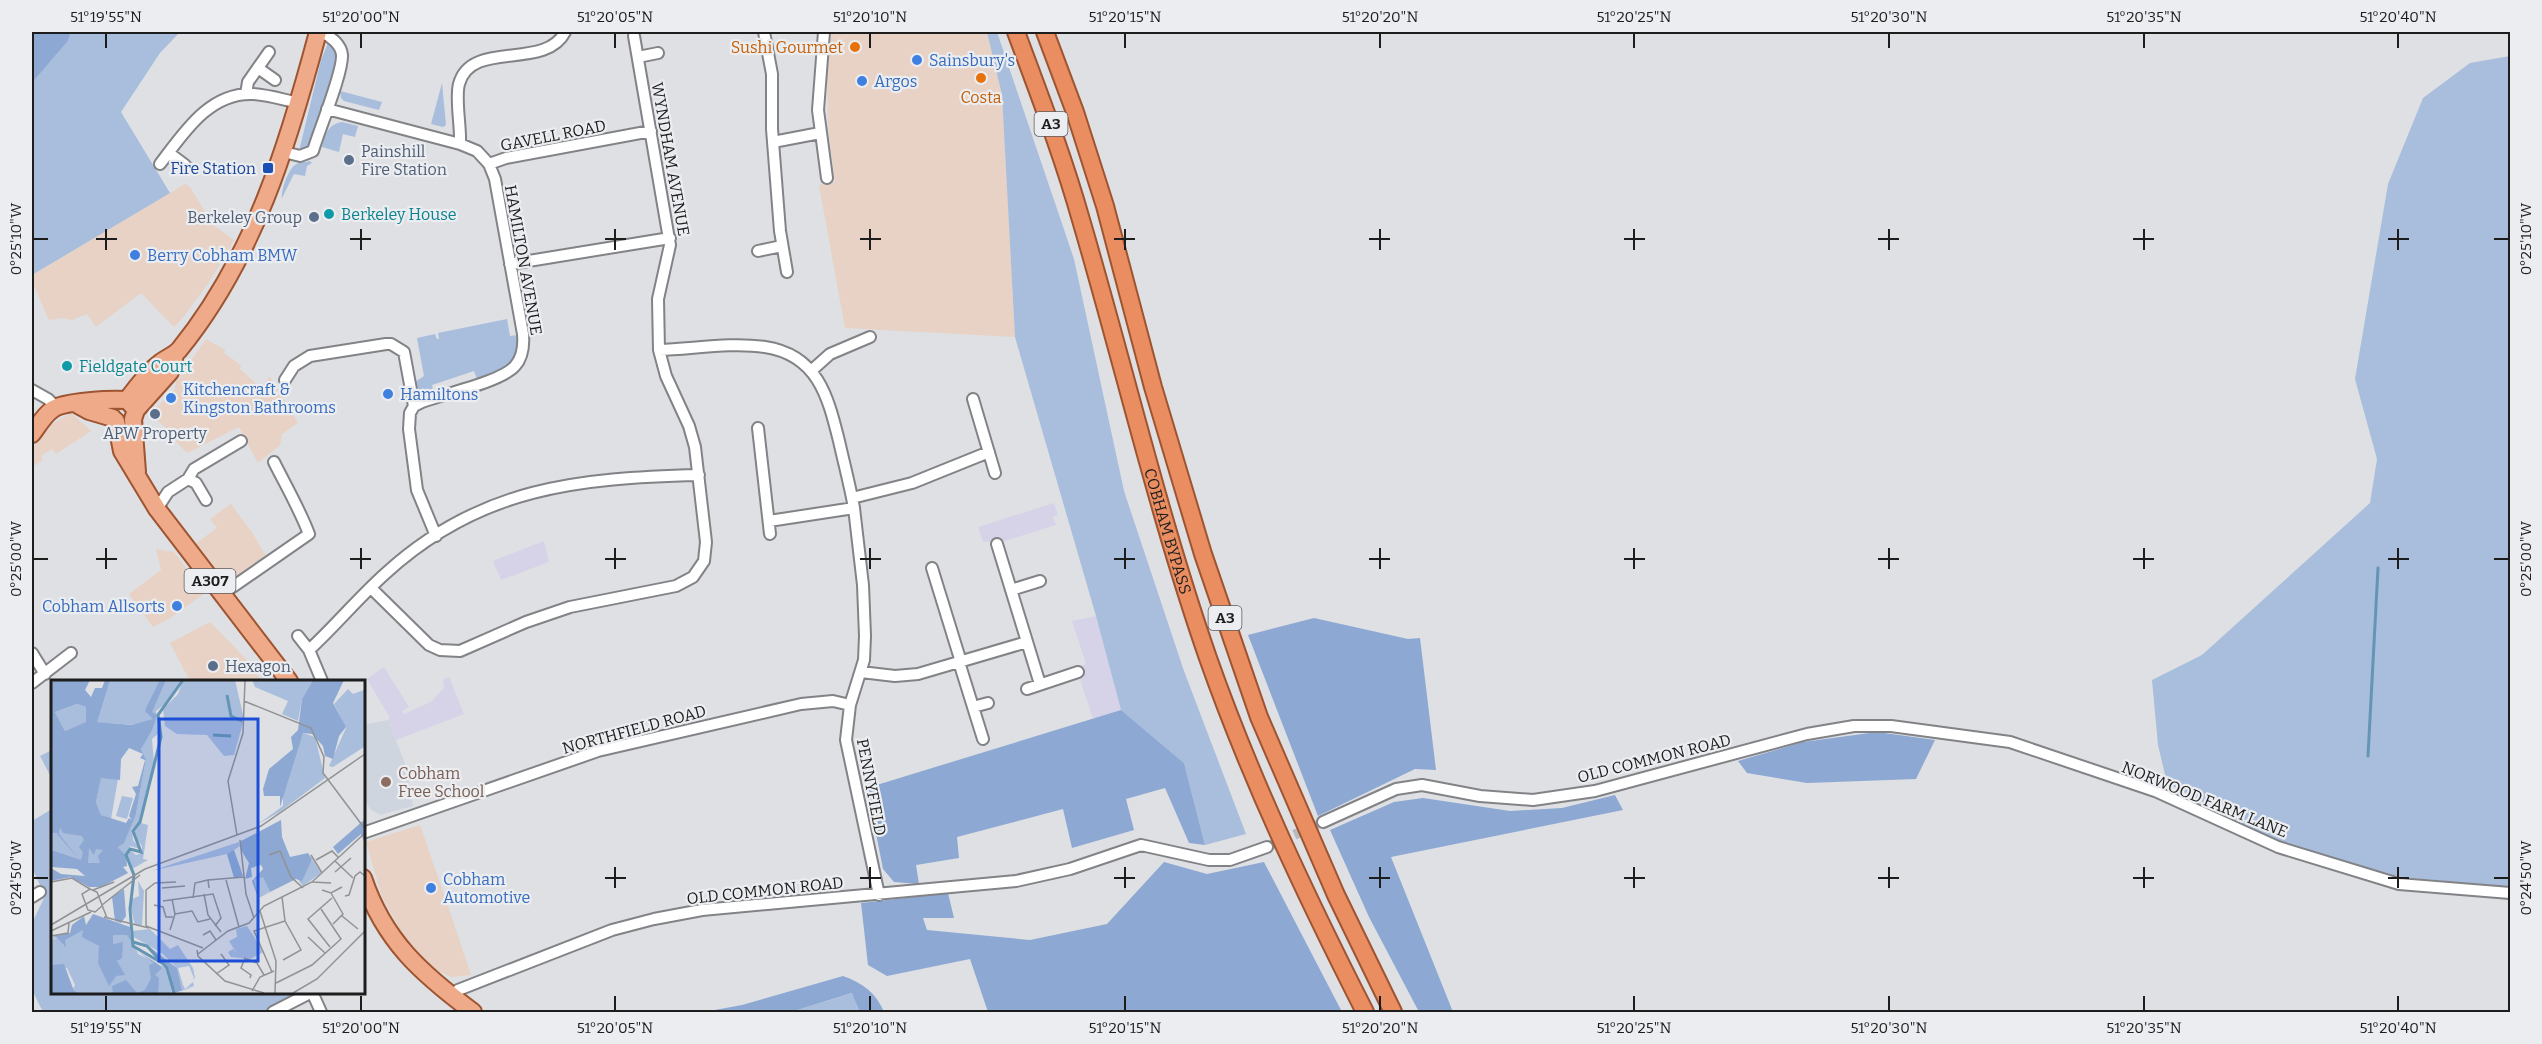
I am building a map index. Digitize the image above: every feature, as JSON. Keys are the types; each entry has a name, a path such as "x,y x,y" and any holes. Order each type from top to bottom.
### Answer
{"highway":[{"name":"COBHAM BYPASS","path":"1016,32 1050,122 1081,219 1170,540 1208,659 1267,805 1321,925 1365,1012"},
{"name":"COBHAM BYPASS","path":"1045,32 1075,112 1105,206 1154,387 1203,554 1259,717 1336,895 1393,1012"}],"main road":[{"path":"128,408 159,363 174,355 214,298 237,260 256,222 284,152 319,32"},
{"path":"32,434 56,407 89,401 128,408"},
{"path":"77,404 88,411 115,420"},
{"path":"115,420 112,409 128,408"},
{"name":"A307","path":"128,408 141,483"},
{"name":"A307","path":"115,420 122,451 157,509 220,595 288,680"},
{"path":"364,882 375,909 397,945 417,968 473,1012"}],"street":[{"path":"284,152 300,156 313,151 327,109 342,54 335,41 319,32"},
{"path":"460,144 458,89 466,71 482,61 545,50 557,42 565,32"},
{"path":"764,32 772,74 773,142 782,246 787,272"},
{"path":"824,32 818,98 820,133 827,178"},
{"name":"WYNDHAM AVENUE","path":"370,588 429,645 453,652 467,649 526,622 570,607 676,586 688,581 697,573 705,555 699,475 689,426 666,376 659,350 657,313 660,289 669,259 670,238 634,36"},
{"path":"246,94 248,82 269,52"},
{"path":"638,57 658,53"},
{"path":"258,68 275,80"},
{"path":"160,164 187,130 208,109 227,99 246,94 299,103"},
{"name":"GAVELL ROAD","path":"327,109 460,144 477,152 489,164 506,158 651,131"},
{"path":"773,142 820,133"},
{"path":"169,153 185,165"},
{"name":"HAMILTON AVENUE","path":"414,406 501,376 518,363 524,343 495,179 489,164"},
{"path":"510,264 670,238"},
{"path":"758,251 782,246"},
{"path":"659,350 764,347 794,357 811,371 830,354 870,337"},
{"path":"285,380 294,366 310,356 391,344 404,352 414,406 408,422 415,482 423,509 436,536"},
{"name":"PENNYFIELD","path":"811,371 827,396 853,503 865,617 861,672 850,705 847,727 848,752 879,895"},
{"path":"32,390 48,399 56,407"},
{"path":"973,399 995,473"},
{"path":"758,428 770,534"},
{"path":"157,509 168,492 188,479 194,469 242,441"},
{"path":"768,521 853,503 912,483 989,452"},
{"path":"220,595 309,534 296,500 287,489 274,462"},
{"path":"309,650 370,588 411,552 457,522 492,505 550,488 605,479 699,475"},
{"path":"188,479 196,483 206,500"},
{"path":"141,483 168,492"},
{"path":"997,544 1040,684"},
{"path":"932,568 982,739"},
{"path":"1011,590 1041,581"},
{"path":"298,636 309,650 322,680"},
{"path":"861,672 906,676 929,672 1027,642"},
{"path":"32,653 45,674"},
{"path":"32,683 71,653"},
{"path":"1027,689 1078,672"},
{"name":"NORTHFIELD ROAD","path":"364,833 598,751 801,704 832,701 850,705"},
{"path":"973,707 988,702"},
{"name":"OLD COMMON ROAD","path":"1323,822 1396,789 1422,785 1480,796 1533,800 1584,793 1638,781 1807,734 1854,726"},
{"name":"NORWOOD FARM LANE","path":"1854,726 1891,726 2010,742 2155,791 2278,847 2399,884 2511,893"},
{"name":"OLD COMMON ROAD","path":"451,996 458,990 571,944 654,919 728,906 879,895 1016,881 1070,869 1141,845 1209,860 1230,860 1267,848"},
{"path":"273,1012 310,993"},
{"path":"312,993 321,1012"}],"shaded area":[{"path":"32,32 71,32 68,41 32,83"},
{"path":"71,32 180,32 160,53 121,112 170,193 32,275 32,83 68,41"},
{"path":"831,32 987,32 1002,95 1015,337 845,328 819,185 835,182 828,129 827,71"},
{"path":"987,32 997,32 1074,259 1124,491 1184,671 1246,834 1205,845 1184,763 1121,710 1015,337 1002,95"},
{"path":"328,43 338,54 338,60 310,147 299,151 321,60"},
{"path":"2510,56 2510,887 2401,877 2281,844 2167,783 2158,745 2152,680 2202,655 2370,503 2377,459 2355,379 2388,184 2423,98 2470,63"},
{"path":"442,83 446,125 443,127 431,124"},
{"path":"340,91 382,102 379,110 344,101"},
{"path":"342,122 358,126 355,137 343,134 339,152 322,147 330,128"},
{"path":"310,161 312,163 307,166 305,176 294,174 282,198 286,180 292,168 298,163"},
{"name":"Berry Cobham BMW","path":"185,184 190,187 213,225 234,240 208,284 174,327 141,293 96,327 87,314 72,320 62,318 49,320 32,281 32,275"},
{"path":"507,319 510,336 518,335 518,345 516,353 507,365 477,379 474,371 432,385 434,393 420,395 415,390 415,382 424,376 417,338 435,334 439,339 438,333"},
{"path":"206,339 225,350 224,353 241,365 240,369 260,387 270,377 298,423 282,434 280,445 258,463 239,427 187,453 166,431 167,429 150,414 175,389 176,382"},
{"path":"71,413 91,431 56,454 52,449 41,456 43,460 32,467 32,449 47,427"},
{"path":"1054,503 1058,515 1053,517 1056,525 992,545 989,541 983,542 978,527"},
{"path":"231,504 253,534 268,560 229,585 195,544 217,528 210,519"},
{"path":"544,541 549,562 501,580 493,561"},
{"path":"156,549 174,552 205,593 153,627 129,594 161,570"},
{"path":"1096,616 1121,710 1093,719 1076,667 1086,664 1072,621"},
{"path":"1314,618 1408,639 1420,638 1436,770 1415,769 1318,816 1248,635"},
{"path":"210,622 245,658 261,680 189,680 170,643"},
{"path":"384,667 409,707 402,711 404,714 431,702 444,688 443,680 449,677 464,714 396,740 388,720 390,718 367,679"},
{"path":"1121,710 1184,763 1205,845 1189,843 1165,788 1126,799 1134,830 1072,848 1063,809 957,837 959,858 916,865 919,884 894,882 883,869 867,788"},
{"name":"Cobham Free School","path":"388,720 406,766 413,806 380,815 370,809 364,799 364,725"},
{"path":"1877,732 1935,740 1916,779 1807,783 1747,773 1738,761 1803,742"},
{"path":"51,750 51,777 40,756"},
{"path":"1615,795 1623,810 1391,857 1453,1012 1419,1012 1369,917 1330,830 1394,802 1423,798 1510,811 1562,808"},
{"path":"51,810 51,993 302,993 264,1012 43,1012 32,990 32,923 45,896 32,868 32,821"},
{"path":"420,825 471,975 451,977 432,968 404,937 382,897 366,842"},
{"path":"1164,862 1207,874 1264,862 1342,1012 988,1012 970,959 887,976 868,965 861,903 948,893 954,918 923,918 927,930 1030,940 1107,924"},
{"path":"843,976 868,990 877,999 884,1012 860,1012 852,993 791,1012 704,1012 742,1005"},
{"path":"853,993 860,1012 791,1012"}],"waterway":[{"path":"2368,756 2378,568"}],"tunnel":[{"path":"1267,847 1323,822"}],"place":[{"name":"Sushi Gourmet","path":"855,47"},
{"name":"Sainsbury's","path":"917,60"},
{"name":"Costa","path":"981,78"},
{"name":"Argos","path":"862,81"},
{"name":"Painshill Fire Station","path":"349,160"},
{"name":"Fire Station","path":"268,168"},
{"name":"Berkeley House","path":"329,214"},
{"name":"Berkeley Group","path":"314,217"},
{"name":"Berry Cobham BMW","path":"135,255"},
{"name":"Fieldgate Court","path":"67,366"},
{"name":"Hamiltons","path":"388,394"},
{"name":"Kitchencraft & Kingston Bathrooms","path":"171,398"},
{"name":"APW Property","path":"155,414"},
{"name":"Cobham Allsorts","path":"177,606"},
{"name":"Hexagon","path":"213,666"},
{"name":"Cobham Free School","path":"386,782"},
{"name":"Cobham Automotive","path":"431,888"}]}
